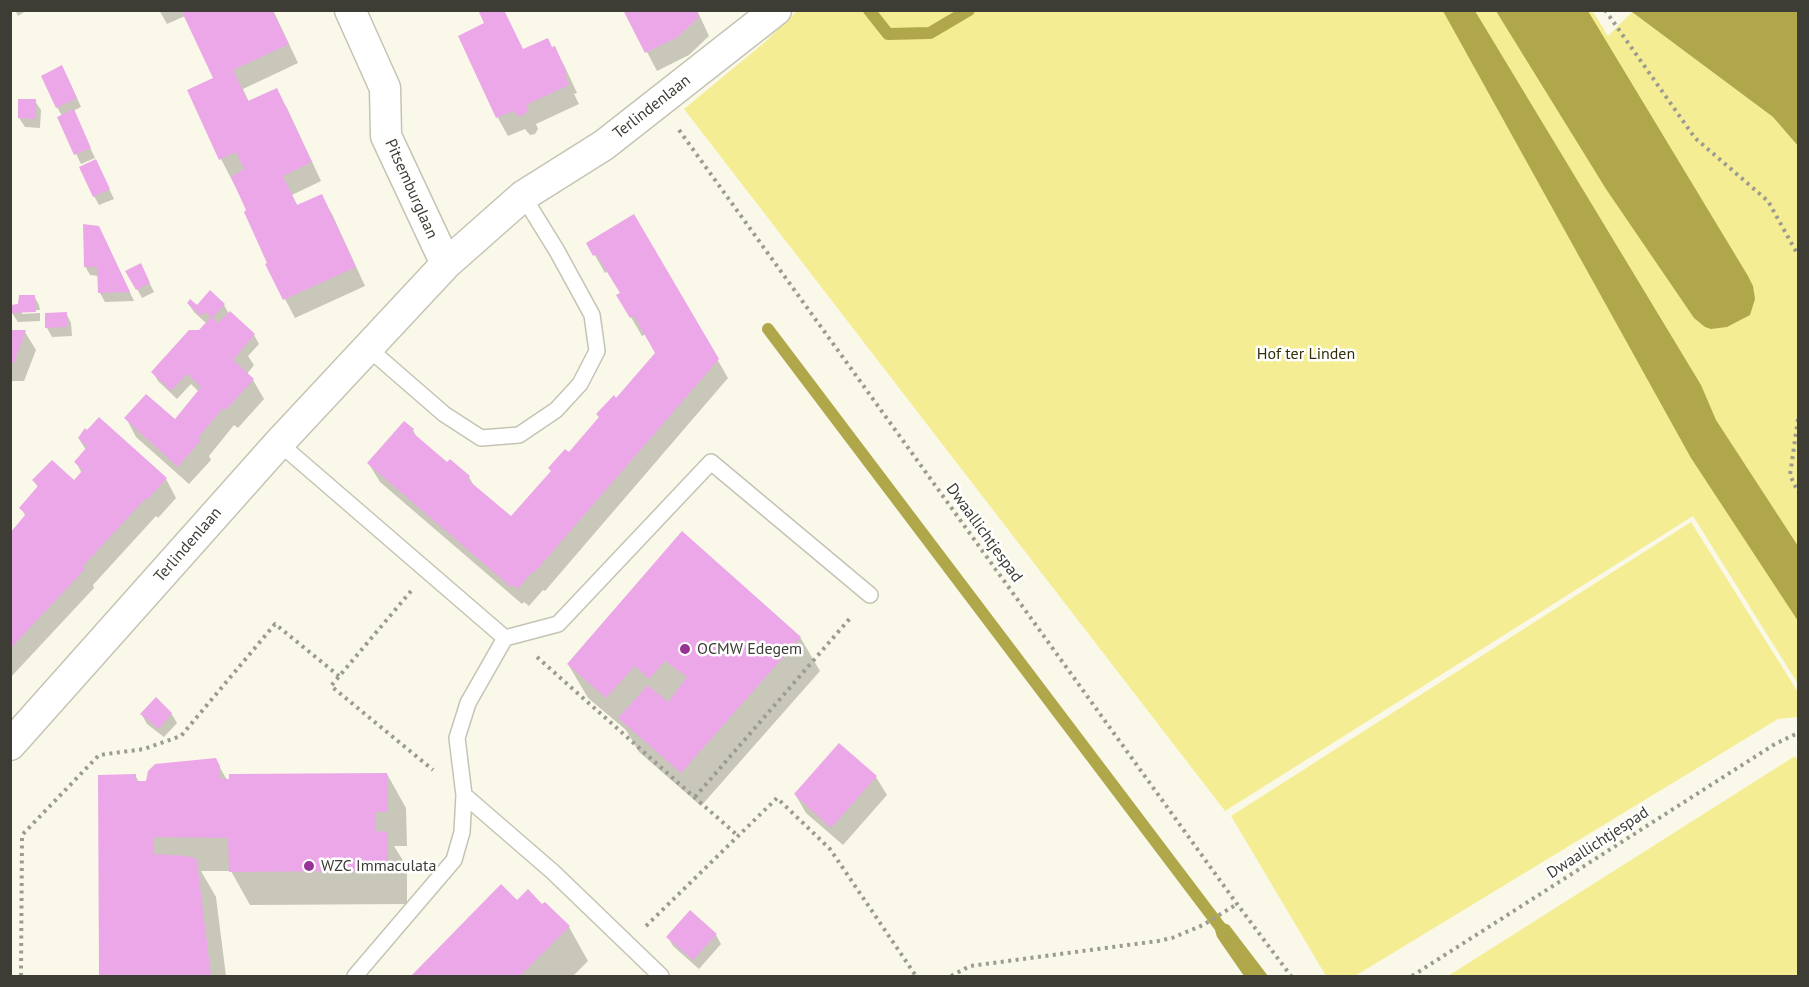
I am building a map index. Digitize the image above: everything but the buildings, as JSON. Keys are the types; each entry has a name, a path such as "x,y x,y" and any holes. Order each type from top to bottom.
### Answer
{"street":[{"name":"Pitsemburglaan","path":"350,10 385,88 386,136 446,264"},
{"name":"Terlindenlaan","path":"10,745 279,443 446,264 523,196 604,145 776,10"}],"lane":[{"path":"368,348 444,414 481,438 519,435 556,410 580,384 597,351 592,315 557,251 523,196"},
{"path":"279,443 427,572 509,637"},
{"path":"355,976 454,860 462,832 464,795 457,738 468,703 509,637 558,624 711,462 870,595"},
{"path":"464,795 553,872 661,976"}],"path":[{"path":"1613,10 1607,12 1695,138 1768,201 1798,255"},
{"name":"Dwaallichtjespad","path":"659,102 1291,976"},
{"path":"1798,419 1790,475 1798,492"},
{"path":"427,572 331,686 464,795"},
{"path":"695,797 870,595"},
{"path":"21,976 22,835 99,755 144,749 181,736 275,624 339,676"},
{"path":"509,637 695,797 738,837"},
{"name":"Dwaallichtjespad","path":"1412,976 1774,744 1798,733"},
{"path":"628,943 777,798 830,849 916,976"},
{"path":"951,976 970,966 1158,941 1203,925 1237,904"}],"green space":[{"name":"Hof ter Linden","path":"1592,10 1608,36 1632,12 1773,117 1798,146 1798,684 1693,516 1225,811 684,109 765,42 797,11"},
{"path":"1691,522 1798,692 1798,717 1778,719 1355,976 1326,976 1231,816"},
{"path":"1795,756 1798,762 1798,976 1448,976"}],"shaded area":[{"path":"1443,11 1475,11 1701,385 1716,420 1798,546 1798,621 1691,458"},
{"path":"1496,11 1588,11 1748,276 1753,286 1755,299 1750,315 1727,327 1711,329 1694,318 1606,189"},
{"path":"1798,11 1798,146 1773,117 1632,12"},
{"path":"1224,923 1229,925 1268,976 1244,976 1217,937 1215,930"}],"waterway":[{"path":"869,10 888,34 930,33 969,10"},
{"path":"768,329 1227,936"}],"place":[{"name":"OCMW Edegem","path":"685,649"},
{"name":"WZC Immaculata","path":"309,866"}]}
